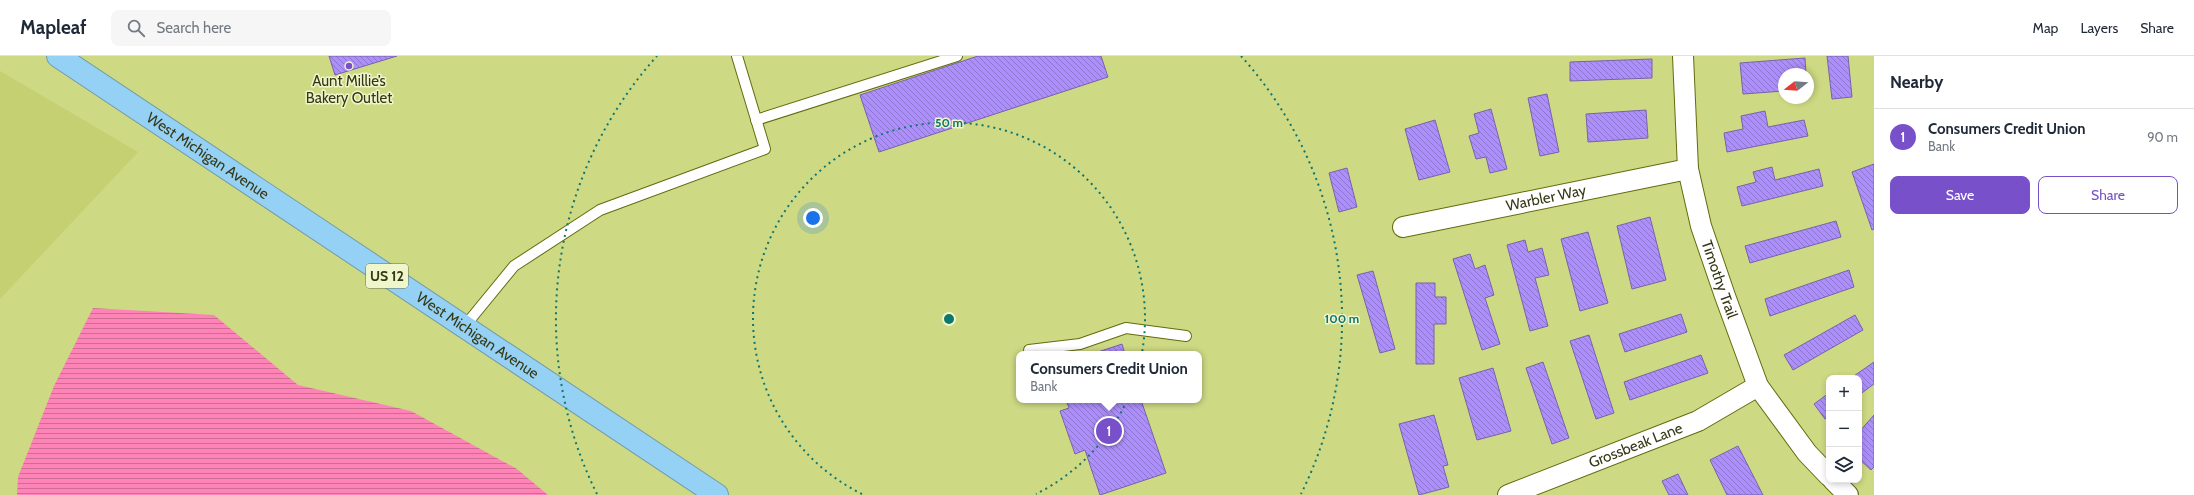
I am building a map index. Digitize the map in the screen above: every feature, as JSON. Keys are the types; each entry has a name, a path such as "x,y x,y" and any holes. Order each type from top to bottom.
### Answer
{"highway":[{"name":"West Michigan Avenue","path":"58,56 717,495"}],"street":[{"name":"Timothy Trail","path":"1683,56 1688,169 1701,226 1758,386 1807,453 1826,473"},
{"name":"Warbler Way","path":"1403,227 1688,169"},
{"name":"Grossbeak Lane","path":"1508,495 1698,421 1758,386"},
{"path":"1836,483 1848,495"}],"lane":[{"path":"464,327 514,266 600,210 765,149 737,56"},
{"path":"756,120 957,56"},
{"path":"1029,350 1080,344 1126,328 1186,336"}],"shaded area":[{"path":"0,71 138,152 0,299"},
{"path":"93,308 214,315 298,385 411,411 517,469 548,495 17,495 18,477 54,386"}],"building":[{"name":"Aunt Millie’s Bakery Outlet","path":"329,56 397,56 335,75"},
{"path":"978,56 1101,56 1108,77 879,152 860,95"},
{"path":"1827,56 1848,56 1852,97 1832,99"},
{"path":"1805,58 1806,68 1778,68 1778,91 1743,94 1740,63"},
{"path":"1652,59 1652,78 1570,81 1570,62"},
{"path":"1547,94 1559,152 1540,156 1528,98"},
{"path":"1491,109 1507,169 1490,173 1486,157 1476,159 1469,136 1479,133 1474,114"},
{"path":"1646,110 1648,138 1588,142 1586,114"},
{"path":"1765,111 1768,127 1804,120 1808,136 1727,152 1724,133 1743,129 1741,116"},
{"path":"1435,120 1450,172 1419,180 1405,129"},
{"path":"1874,164 1874,229 1872,230 1852,172"},
{"path":"1772,167 1775,180 1819,169 1823,186 1742,206 1737,187 1756,182 1753,172"},
{"path":"1347,168 1357,207 1339,212 1329,173"},
{"path":"1650,217 1666,280 1632,289 1617,226"},
{"path":"1836,221 1841,237 1750,263 1745,246"},
{"path":"1588,232 1608,303 1580,311 1561,239"},
{"path":"1525,240 1528,252 1542,248 1549,275 1535,278 1548,326 1530,331 1507,245"},
{"path":"1470,254 1475,269 1485,265 1494,295 1485,298 1500,344 1482,350 1453,259"},
{"path":"1849,270 1854,287 1770,316 1765,299"},
{"path":"1373,271 1395,349 1380,353 1357,275"},
{"path":"1416,283 1435,283 1435,297 1446,297 1446,324 1434,324 1434,364 1416,364"},
{"path":"1681,314 1687,332 1625,352 1619,334"},
{"path":"1855,315 1863,330 1793,370 1784,355"},
{"path":"1589,335 1614,413 1596,419 1570,341"},
{"path":"1122,344 1124,351 1101,351"},
{"path":"1701,355 1708,373 1630,400 1624,382"},
{"path":"1543,362 1569,438 1552,444 1526,368"},
{"path":"1874,362 1874,384 1862,393 1862,375 1855,375"},
{"path":"1493,368 1511,431 1477,440 1459,378"},
{"path":"1826,395 1826,418 1825,419 1814,404"},
{"path":"1067,403 1142,403 1166,473 1100,495 1085,450 1075,454 1060,411 1069,408"},
{"path":"1434,415 1448,465 1443,466 1449,487 1419,495 1399,424"},
{"path":"1874,415 1874,467 1871,470 1862,462 1862,429"},
{"path":"1738,446 1763,495 1727,495 1710,460"},
{"path":"1678,474 1688,495 1669,495 1662,481"}],"place":[{"name":"Aunt Millie’s Bakery Outlet","path":"349,66"},
{"name":"Consumers Credit Union","path":"1109,431"}]}
